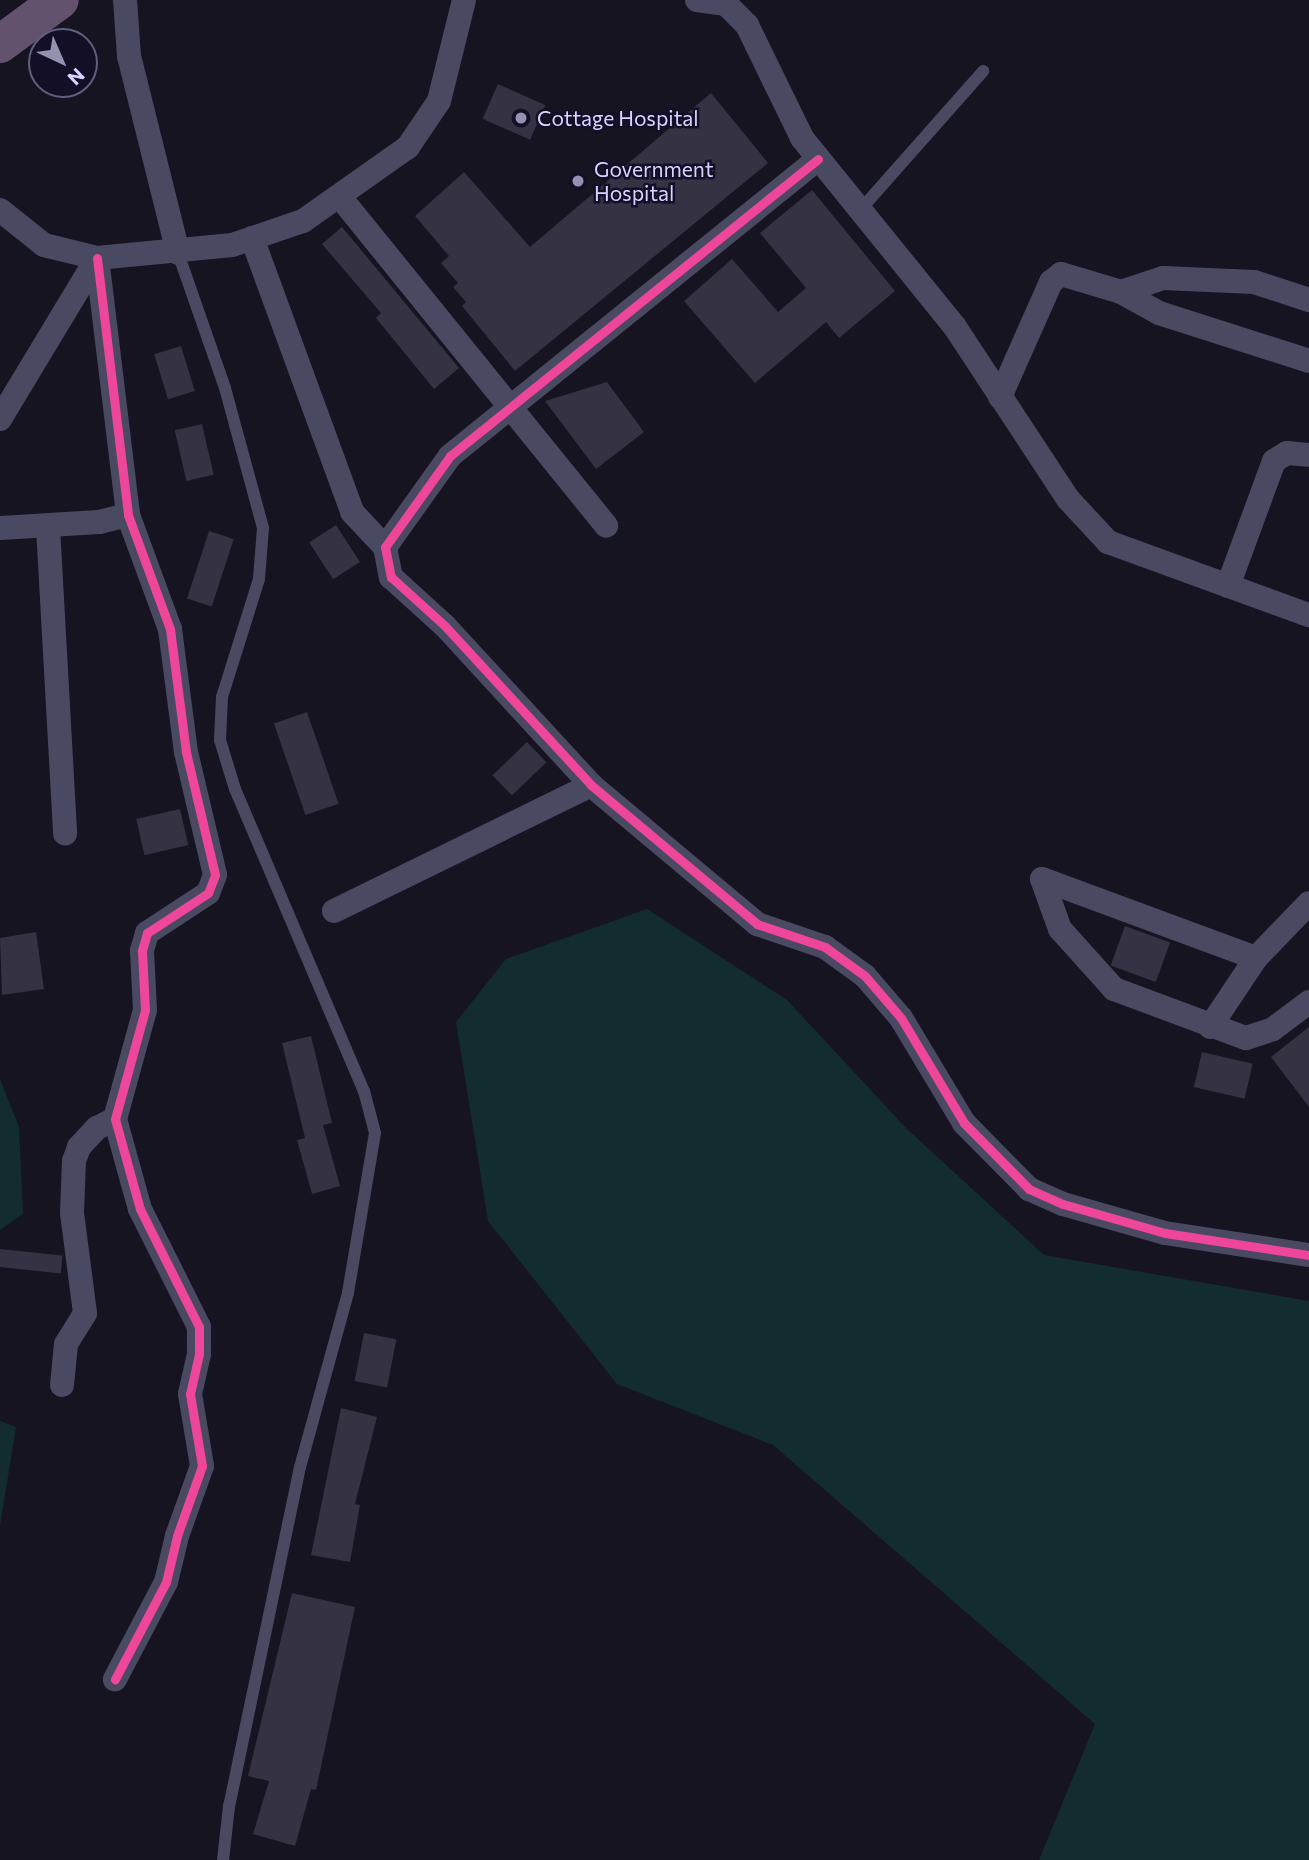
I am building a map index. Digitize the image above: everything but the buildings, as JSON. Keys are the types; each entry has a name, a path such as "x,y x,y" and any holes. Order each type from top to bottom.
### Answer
{"highway":[{"path":"0,44 54,3"}],"street":[{"path":"125,0 129,56 178,253"},
{"path":"0,210 44,245 97,258 178,253 252,238 303,221 408,147 439,101 464,0"},
{"path":"697,0 727,2 747,25 802,138 862,208 955,327 1068,499 1108,542 1309,615"},
{"path":"385,547 450,456 818,159"},
{"path":"340,197 606,526"},
{"path":"252,238 352,512 385,547 391,577 445,626 591,785 757,924 825,947 865,976 901,1018 964,1124 1029,1189 1063,1204 1164,1233 1309,1255"},
{"path":"0,419 97,258"},
{"path":"97,258 128,514 170,629 186,752 215,875 208,893 147,933 142,951 145,1010 115,1119 140,1209 199,1327 199,1354 190,1394 202,1466 177,1536 166,1582 115,1679"},
{"path":"1000,397 1055,277 1060,274 1121,292 1159,313 1309,361"},
{"path":"1121,292 1146,282 1187,276 1254,282 1309,300"},
{"path":"1228,586 1274,461 1287,453 1309,455"},
{"path":"0,528 48,527 128,514"},
{"path":"48,527 65,834"},
{"path":"334,911 591,785"},
{"path":"1256,958 1042,878 1060,929 1114,989 1210,1027 1258,1037 1309,1002"},
{"path":"1210,1027 1256,958 1309,903"},
{"path":"62,1385 66,1344 85,1313 72,1213 75,1161 79,1147 97,1128 115,1119"}],"lane":[{"path":"862,208 983,71"},
{"path":"178,253 225,387 262,528 259,579 222,697 220,740 235,789 363,1091 374,1133 348,1293 300,1467 229,1806 223,1860"}],"green space":[{"path":"647,909 787,1000 907,1129 1044,1255 1309,1301 1309,1860 1039,1860 1095,1724 773,1445 617,1384 488,1221 456,1022 506,959"},
{"path":"0,1079 19,1127 23,1214 0,1230"},
{"path":"0,1421 16,1427 0,1526"}],"cycle path":[{"path":"818,159 450,456 385,547 391,577 445,626 591,785 757,924 825,947 865,976 901,1018 964,1123 1029,1189 1063,1204 1165,1233 1309,1255"},
{"path":"97,258 128,515 170,629 186,752 215,875 208,893 147,933 142,951 145,1010 115,1119 140,1209 199,1327 199,1354 190,1394 202,1466 177,1536 166,1582 115,1679"}],"place":[{"name":"Cottage Hospital","path":"521,118"},
{"name":"Government Hospital","path":"578,181"}]}
